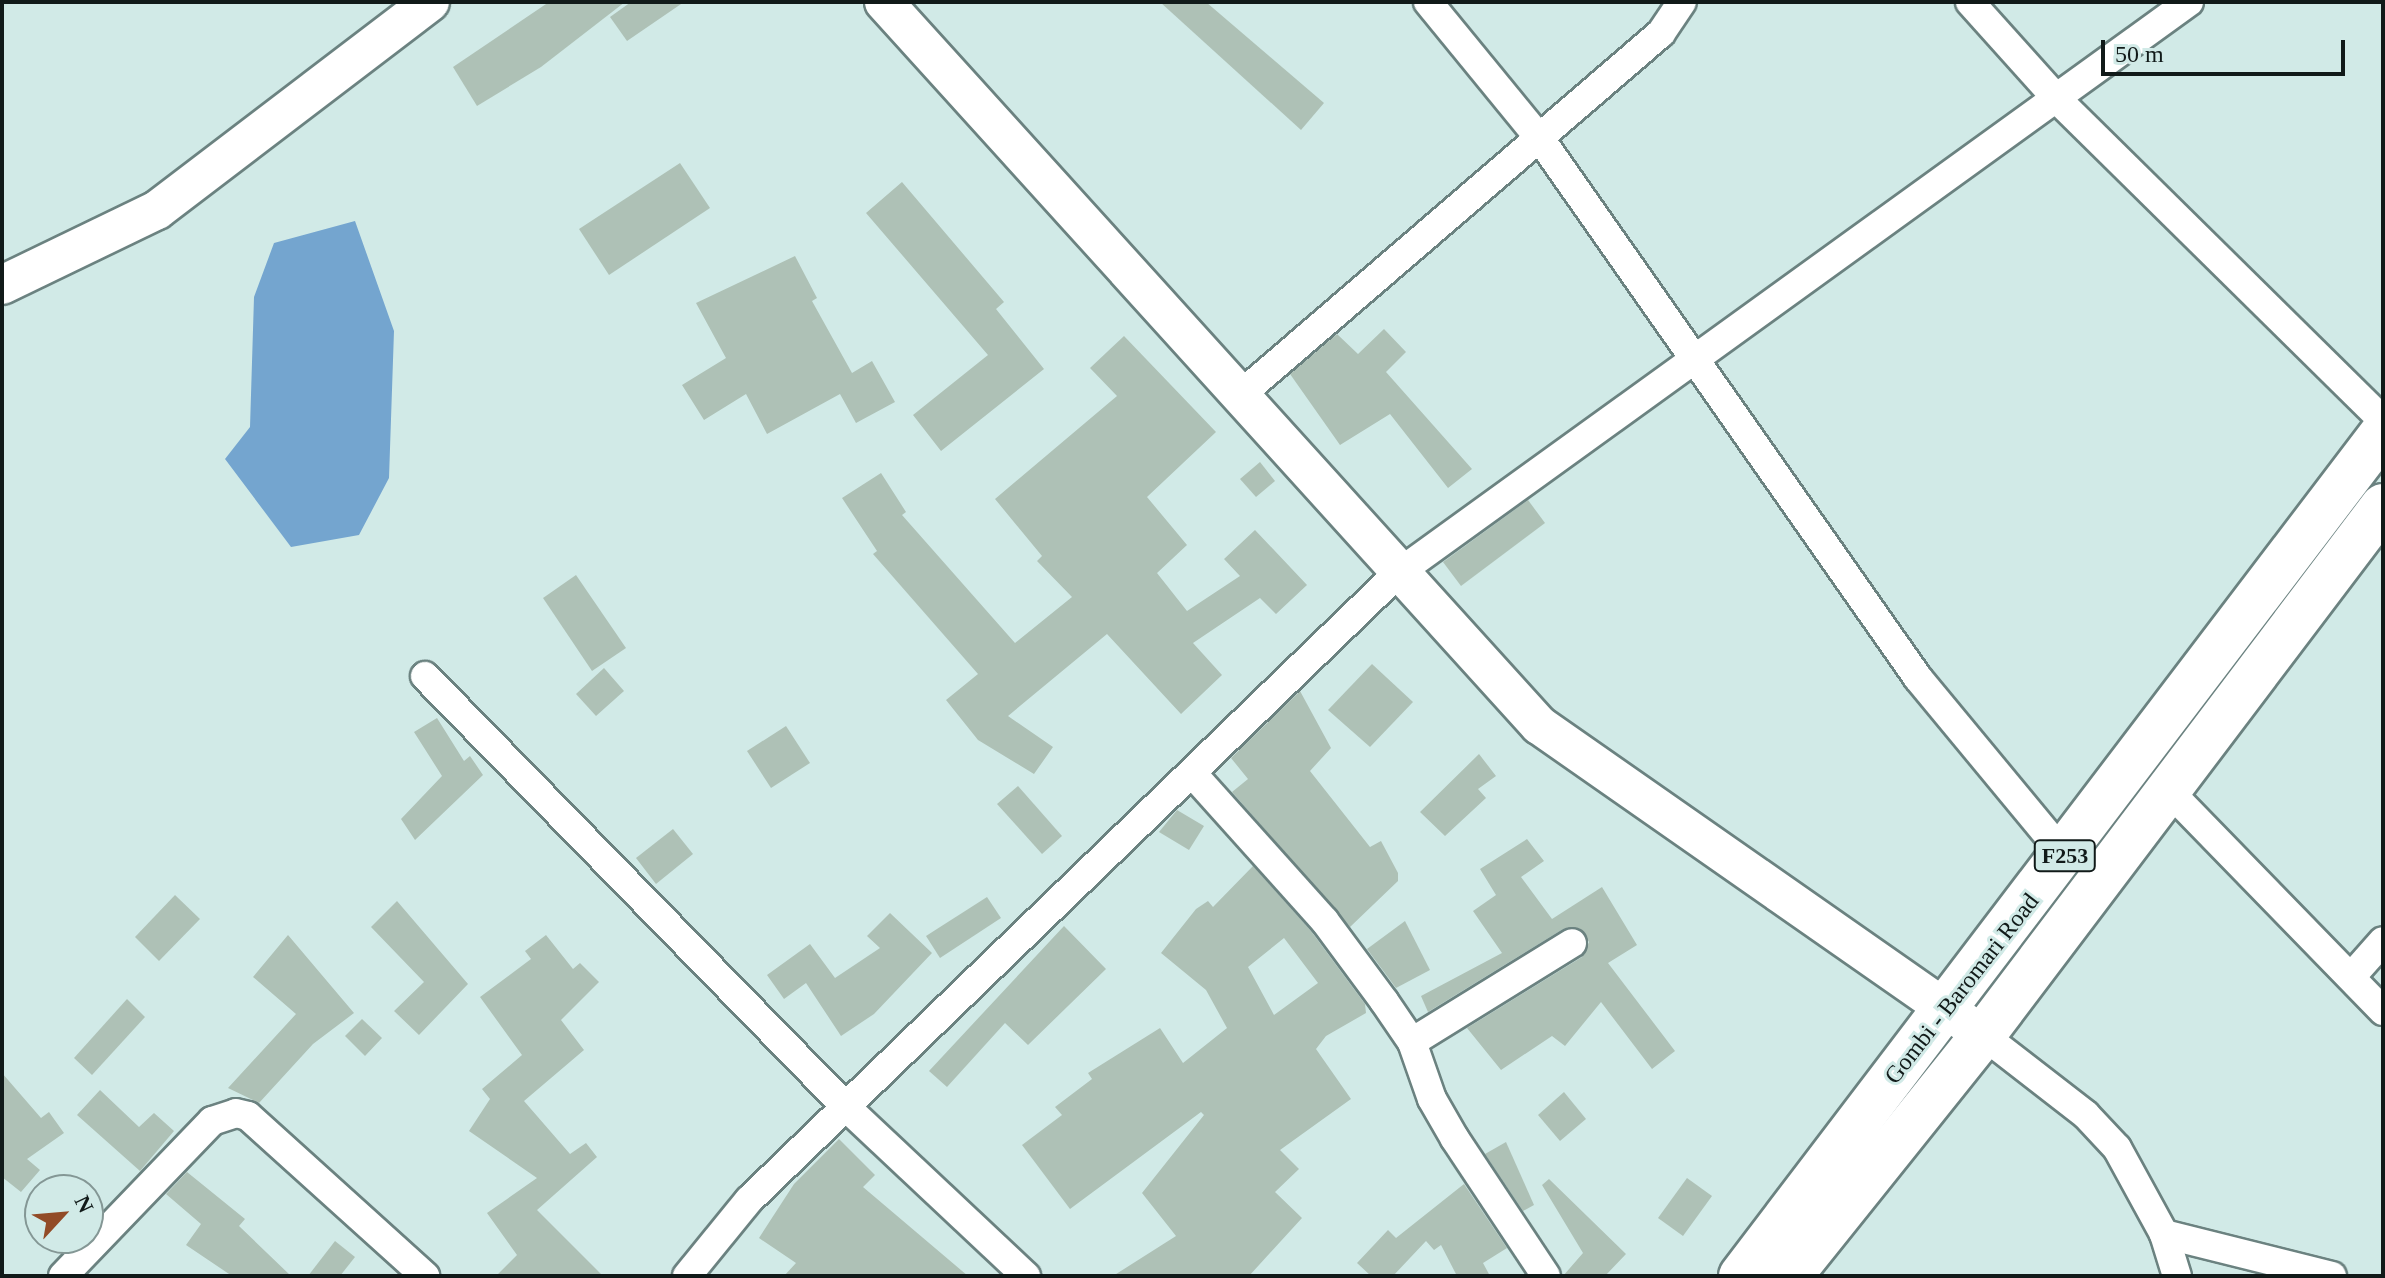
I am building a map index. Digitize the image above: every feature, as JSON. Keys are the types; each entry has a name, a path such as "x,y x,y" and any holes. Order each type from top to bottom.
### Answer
{"main road":[{"name":"Gombi - Baromari Road","path":"1741,1276 2065,856 2383,432"},
{"name":"Gombi - Baromari Road","path":"1790,1276 1983,1035 2383,506"}],"street":[{"path":"2,285 157,210 430,2"},
{"path":"884,2 1397,574 1539,725 1983,1035 2086,1115 2117,1148 2164,1234 2177,1276"},
{"path":"1428,2 1541,140 1696,355 1918,678 2065,856"},
{"path":"1238,397 1541,140 1661,33 1682,2"},
{"path":"1970,2 2058,100 2383,420"},
{"path":"687,1276 749,1200 1397,574 1696,355 2058,100 2189,2"},
{"path":"425,676 846,1107 1026,1276"},
{"path":"1192,773 1324,920 1412,1042 1432,1099 1515,1236 1546,1276"},
{"path":"2169,791 2383,1011"},
{"path":"2351,977 2383,941"},
{"path":"1412,1042 1572,943"},
{"path":"63,1276 212,1121 236,1113 248,1116 425,1276"},
{"path":"2164,1234 2332,1276"}],"water":[{"path":"355,221 394,331 389,478 359,535 291,547 225,459 250,427 254,297 274,243"}],"building":[{"path":"549,2 625,2 541,67 477,106 453,67"},
{"path":"631,2 684,2 627,41 610,17"},
{"path":"1160,2 1206,2 1324,103 1301,130"},
{"path":"680,163 710,208 609,275 579,229"},
{"path":"902,182 1004,302 996,309 1044,369 941,451 913,415 988,355 866,213"},
{"path":"795,256 817,298 812,301 852,373 872,361 895,402 856,423 840,394 767,434 746,394 704,420 682,385 726,358 696,303"},
{"path":"1384,329 1406,352 1386,372 1472,469 1448,488 1390,414 1340,445 1290,374 1337,334 1358,354"},
{"path":"1124,336 1216,432 1147,497 1187,545 1157,573 1187,611 1240,576 1224,559 1255,530 1307,585 1276,614 1260,598 1193,643 1222,675 1181,714 1107,634 1008,716 1053,747 1034,774 978,740 946,700 978,674 873,554 877,551 842,498 881,473 906,512 902,515 1015,643 1072,597 1037,561 1042,556 995,499 1117,396 1090,368"},
{"path":"1260,462 1275,481 1256,497 1240,479"},
{"path":"1528,500 1545,523 1461,586 1443,562"},
{"path":"576,575 626,648 592,671 543,598"},
{"path":"1372,664 1413,702 1370,747 1328,710"},
{"path":"604,668 624,691 596,716 576,694"},
{"path":"1300,691 1331,748 1310,771 1370,847 1381,841 1398,873 1398,881 1350,927 1232,792 1248,779 1231,758"},
{"path":"437,718 464,761 470,756 483,775 415,840 401,819 442,776 414,732"},
{"path":"786,726 810,763 771,788 747,751"},
{"path":"1479,754 1496,776 1478,789 1486,798 1445,836 1420,812"},
{"path":"1018,786 1062,836 1042,854 997,804"},
{"path":"1177,810 1204,826 1189,850 1159,832"},
{"path":"673,829 693,854 656,884 636,858"},
{"path":"1527,839 1544,861 1521,877 1552,919 1602,887 1637,945 1608,963 1675,1051 1652,1069 1601,1002 1565,1046 1552,1036 1501,1070 1467,1028 1582,957 1589,942 1579,928 1563,929 1428,1012 1421,996 1502,953 1473,911 1496,895 1480,869"},
{"path":"1253,866 1311,931 1365,1004 1366,1013 1326,1036 1316,1049 1351,1099 1280,1150 1299,1169 1275,1192 1302,1218 1249,1276 1113,1276 1176,1236 1142,1193 1204,1115 1201,1112 1070,1209 1022,1145 1062,1115 1055,1107 1092,1079 1088,1073 1160,1028 1183,1063 1227,1028 1206,990 1161,953 1196,909 1208,901 1213,907","holes":["1284,938 1318,983 1274,1015 1248,967"]},
{"path":"175,895 200,919 159,961 135,937"},
{"path":"987,897 1001,918 940,958 926,936"},
{"path":"397,901 468,984 419,1035 394,1011 424,982 371,927"},
{"path":"890,913 932,953 874,1014 841,1036 806,983 784,999 767,975 810,944 835,978 880,948 867,936"},
{"path":"1405,921 1430,970 1396,988 1367,949"},
{"path":"1064,926 1106,969 1028,1045 1005,1023 947,1087 929,1071"},
{"path":"288,935 354,1013 313,1044 259,1103 228,1088 296,1014 253,977"},
{"path":"546,935 573,969 580,963 599,982 561,1020 584,1050 524,1101 570,1154 586,1143 597,1157 537,1210 603,1276 496,1276 517,1255 487,1213 537,1178 469,1131 490,1099 482,1089 522,1055 480,997 531,959 525,951"},
{"path":"127,999 145,1017 92,1075 74,1058"},
{"path":"362,1019 382,1038 365,1056 345,1036"},
{"path":"2,1073 41,1118 49,1112 64,1133 27,1159 40,1170 37,1174 24,1174 21,1192 2,1177"},
{"path":"100,1090 139,1127 154,1113 174,1131 140,1171 77,1115"},
{"path":"1564,1092 1586,1119 1560,1141 1538,1115"},
{"path":"839,1139 875,1175 863,1187 968,1276 784,1276 796,1263 759,1238 794,1184"},
{"path":"1506,1142 1534,1205 1523,1211 1485,1154"},
{"path":"187,1172 245,1219 239,1226 291,1276 232,1276 186,1245 201,1224 166,1194"},
{"path":"1687,1178 1712,1196 1683,1236 1658,1218"},
{"path":"1549,1179 1626,1254 1605,1276 1563,1276 1583,1253 1542,1185"},
{"path":"1464,1184 1507,1248 1483,1263 1490,1276 1457,1276 1441,1245 1434,1250 1426,1241 1393,1276 1371,1276 1357,1263 1388,1230 1396,1238"},
{"path":"335,1241 355,1257 340,1276 308,1276"}]}
